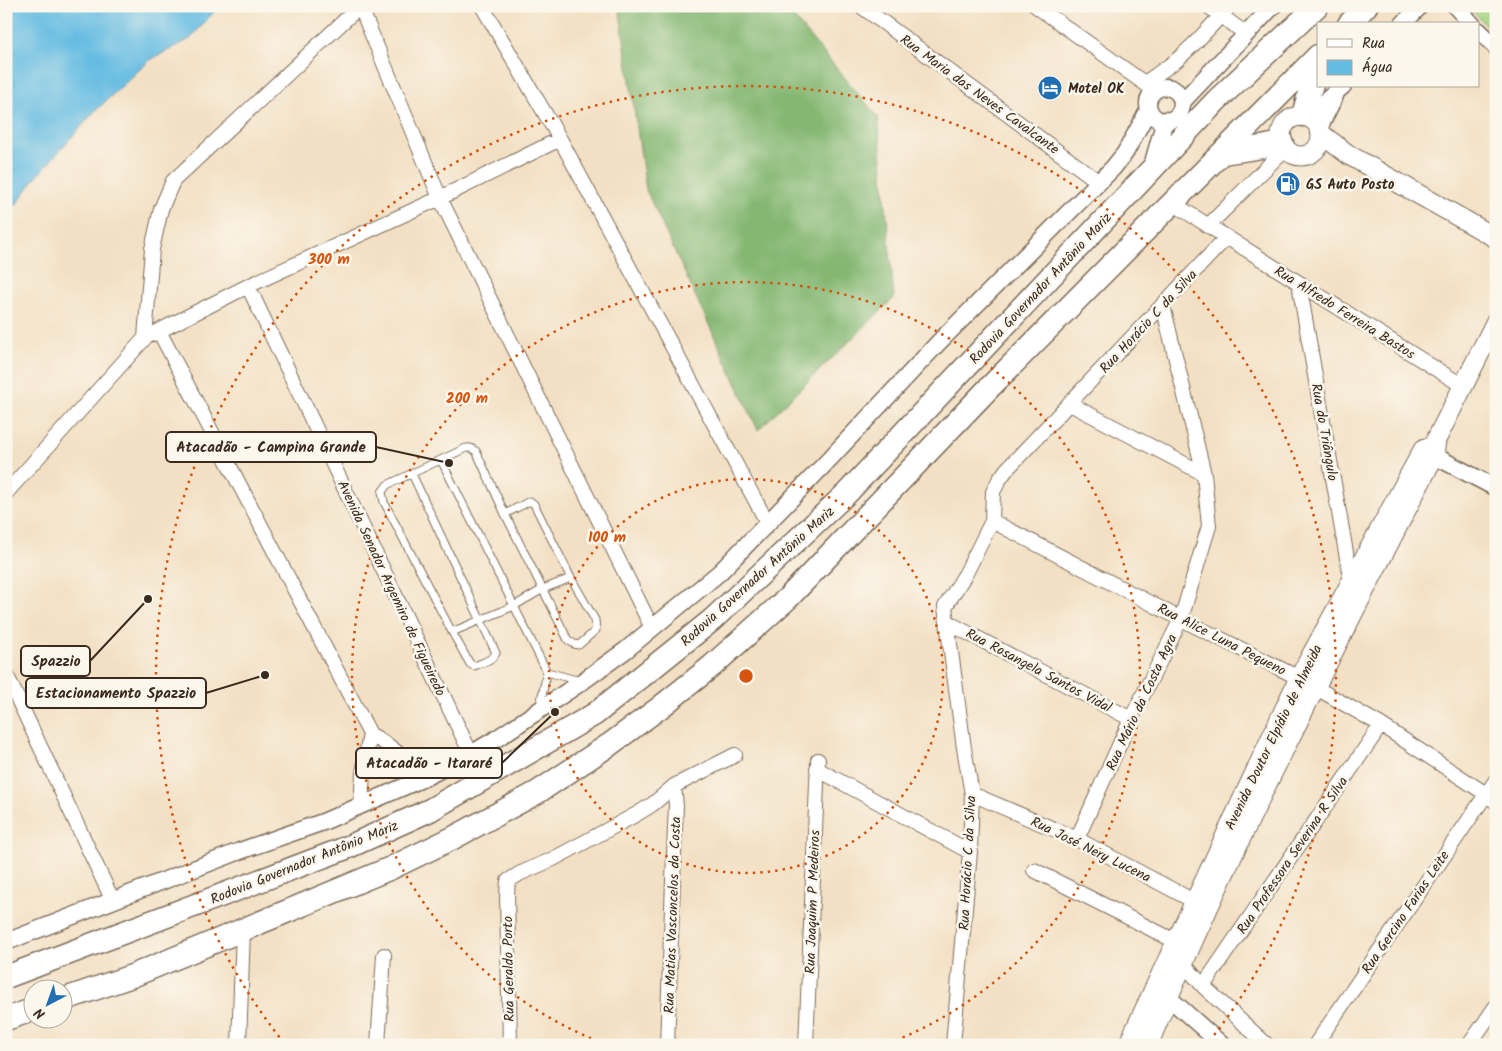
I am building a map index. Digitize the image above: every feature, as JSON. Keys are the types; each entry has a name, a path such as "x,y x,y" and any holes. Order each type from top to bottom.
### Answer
{"highway":[{"name":"Rodovia Governador Antônio Mariz","path":"6,977 346,848 430,810 595,714 712,620 847,493 1216,101 1317,6"},
{"path":"1351,22 1366,6"},
{"path":"1313,129 1314,77 1317,57"},
{"path":"72,997 132,976 391,868 453,838 538,792 609,745 658,709 712,666 788,598 981,396 1174,204 1222,152 1317,57"},
{"path":"1222,152 1283,146"},
{"path":"6,1019 22,1013"}],"main road":[{"path":"1313,129 1305,156 1289,152 1283,146 1280,132 1286,122 1296,116 1349,155 1496,238"},
{"name":"Avenida Doutor Elpídio de Almeida","path":"1307,682 1431,449 1496,320"},
{"name":"Avenida Doutor Elpídio de Almeida","path":"1148,1045 1161,993 1178,942 1201,905 1307,682 1351,581 1431,449"},
{"name":"Avenida Doutor Elpídio de Almeida","path":"1128,1045 1161,993 1183,963 1201,905"}],"street":[{"path":"145,338 152,249 161,209 173,181 360,6 440,198 652,628"},
{"path":"482,6 560,139 767,522"},
{"name":"Rua Maria das Neves Cavalcante","path":"861,6 1099,182"},
{"path":"1036,6 1157,87 1178,93 1182,107 1177,115 1173,118 1158,117"},
{"path":"1208,6 1225,11 1246,34"},
{"path":"1182,102 1274,6"},
{"path":"1405,22 1420,6"},
{"path":"1455,6 1470,22"},
{"path":"1150,172 1155,160 1158,117 1148,101 1177,60 1225,11"},
{"path":"1480,32 1496,47"},
{"path":"1157,87 1202,81"},
{"path":"1313,129 1340,89"},
{"path":"6,942 240,851 323,822 424,778 496,739 583,681 720,572 939,342 1099,182 1125,153 1147,140 1158,117"},
{"path":"6,493 145,338 248,286 440,198 560,139"},
{"path":"1208,226 1283,146"},
{"name":"Rua Alfredo Ferreira Bastos","path":"1174,204 1463,386"},
{"name":"Rua Horácio C da Silva","path":"953,1045 970,852 972,794 945,607 966,573 992,521 993,492 1007,469 1226,238"},
{"name":"Rua do Triângulo","path":"1299,284 1351,581"},
{"name":"Avenida Senador Argemiro de Figueiredo","path":"248,286 471,754"},
{"name":"Rua Mário da Costa Agra","path":"1078,838 1180,619 1209,526 1204,474 1163,306"},
{"path":"159,331 370,734 404,757 424,778"},
{"path":"1070,404 1204,474"},
{"path":"1431,449 1496,488"},
{"name":"Rua Alice Luna Pequeno","path":"992,521 1180,619 1307,682 1381,725 1491,798"},
{"name":"Rua Rosangela Santos Vidal","path":"947,622 1132,719"},
{"path":"6,674 113,901"},
{"name":"Rua Professora Severina R Silva","path":"1204,986 1381,725"},
{"path":"361,806 363,773 370,734"},
{"name":"Rua Matias Vasconcelos da Costa","path":"507,894 508,881 519,874 554,859 637,814 653,804 674,786 735,755"},
{"name":"Rua Joaquim P Medeiros","path":"806,1045 818,764 970,852"},
{"name":"Rua Gercino Farias Leite","path":"1315,1045 1491,798 1496,780"},
{"name":"Rua Matias Vasconcelos da Costa","path":"667,1045 676,827 674,786"},
{"name":"Rua José Nery Lucena","path":"972,794 1078,838 1201,905"},
{"path":"1034,870 1178,942"},
{"name":"Rua Geraldo Porto","path":"507,894 510,1045"},
{"path":"239,1045 243,929"},
{"path":"378,1045 384,955"},
{"path":"1183,963 1204,986 1267,1045"},
{"path":"1161,993 1222,1045"},
{"path":"1469,1045 1496,1006"}],"lane":[{"path":"412,474 496,653 495,656 474,666 470,664 452,632 384,502 382,492 387,485 466,448 476,451 505,514 568,640 579,645 596,630 595,620 571,578 534,504 530,501 505,514"},
{"path":"441,460 547,672 539,711"},
{"path":"452,632 514,606 543,589 571,578"},
{"path":"547,672 583,681"}],"green space":[{"path":"619,6 784,6 878,117 894,298 758,430 646,190"},
{"path":"1468,6 1496,6 1496,36"}],"water":[{"path":"6,6 219,6 190,39 150,60 95,111 36,177 13,209 6,224"}],"place":[{"name":"Motel OK","path":"1050,88"},
{"name":"GS Auto Posto","path":"1288,184"},
{"name":"Atacadão - Campina Grande","path":"449,463"},
{"name":"Spazzio","path":"148,599"},
{"name":"Estacionamento Spazzio","path":"265,675"},
{"name":"Atacadão - Itararé","path":"555,712"}]}
